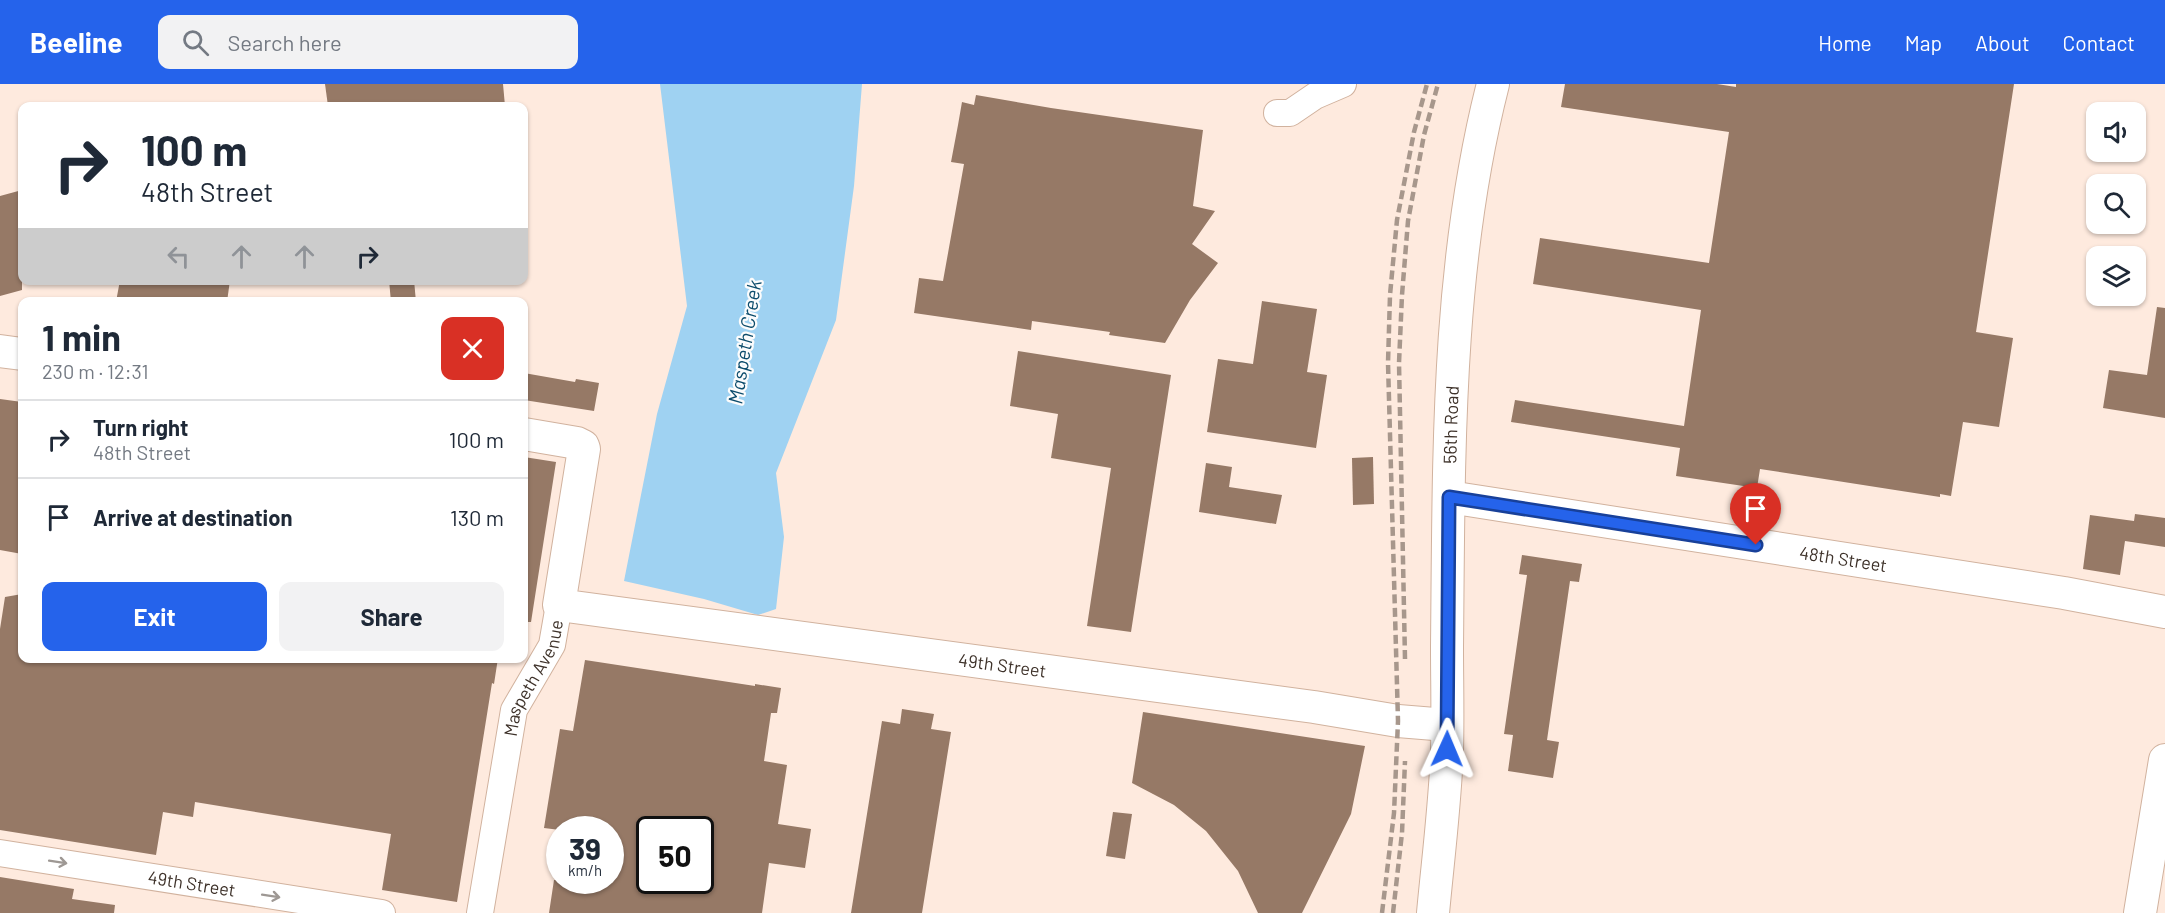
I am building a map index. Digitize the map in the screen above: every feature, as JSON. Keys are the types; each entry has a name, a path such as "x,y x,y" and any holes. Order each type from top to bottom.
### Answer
{"main road":[{"name":"56th Road","path":"1433,913 1442,822 1447,725 1449,497 1457,286 1469,197 1492,84"},
{"path":"0,351 18,353"},
{"name":"Maspeth Avenue","path":"528,435 581,445 584,449 559,605"},
{"name":"48th Street","path":"1449,497 2064,593 2165,612"},
{"name":"49th Street","path":"559,605 1296,704 1398,721 1447,725"},
{"path":"2140,913 2165,760"}],"street":[{"path":"1277,113 1290,112 1315,96 1343,84"},
{"name":"Maspeth Avenue","path":"480,913 514,710 552,645 559,605"},
{"name":"49th Street","path":"0,853 382,913"}],"water":[{"name":"Maspeth Creek","path":"660,84 862,84 854,186 836,320 776,473 784,537 776,609 758,615 704,599 624,581 657,414 687,306"}],"building":[{"path":"325,84 503,84 505,102 327,102"},
{"path":"1565,84 1717,84 1736,87 1736,84 2014,84 1976,332 2013,338 1999,427 1963,422 1951,496 1940,494 1940,497 1760,469 1757,488 1676,476 1680,448 1511,422 1515,400 1684,426 1701,310 1533,284 1540,238 1709,263 1729,132 1561,107"},
{"path":"976,95 1203,130 1193,206 1215,211 1192,244 1218,263 1190,300 1165,343 1109,335 1110,332 1032,321 1031,330 914,313 919,278 943,281 964,164 951,162 962,102 974,105"},
{"path":"18,191 18,285 22,285 22,290 0,296 0,196"},
{"path":"119,285 229,285 228,297 117,297"},
{"path":"389,285 414,285 416,297 391,297"},
{"path":"1262,301 1317,309 1307,372 1327,375 1316,448 1207,432 1218,359 1253,364"},
{"path":"2157,307 2165,308 2165,418 2103,408 2109,370 2147,375"},
{"path":"1018,351 1171,375 1131,632 1087,626 1111,468 1051,458 1058,414 1010,406"},
{"path":"528,374 575,382 576,379 599,383 594,411 528,401"},
{"path":"0,399 18,401 18,553 0,550"},
{"path":"1373,457 1374,504 1353,505 1352,458"},
{"path":"528,458 556,462 531,622 528,622"},
{"path":"1206,463 1232,467 1229,487 1282,495 1276,524 1199,512"},
{"path":"2135,514 2165,518 2165,547 2125,541 2120,575 2083,569 2090,515 2134,521"},
{"path":"1522,555 1582,564 1579,582 1570,581 1547,740 1559,742 1553,778 1508,771 1513,735 1504,734 1527,575 1519,574"},
{"path":"18,595 18,663 497,663 494,684 492,683 457,902 382,890 391,834 195,802 193,817 163,812 156,855 0,830 0,629 5,597"},
{"path":"585,660 781,688 777,713 771,713 764,761 787,765 778,824 811,829 805,868 769,863 762,913 549,913 552,894 624,894 624,816 546,816 546,828 544,828 560,729 573,731"},
{"path":"902,709 934,714 931,729 951,732 922,913 851,913 882,721 900,724"},
{"path":"1143,712 1365,746 1351,814 1302,913 1258,913 1238,871 1206,831 1174,805 1132,783"},
{"path":"1113,812 1132,814 1125,859 1106,856"},
{"path":"0,877 74,889 72,899 115,905 114,913 0,913"}],"railway":[{"path":"1382,913 1394,813 1398,721 1388,363 1390,295 1397,220 1414,132 1427,84"},
{"path":"1405,659 1399,363 1402,295 1408,221 1424,135 1438,84"},
{"path":"1393,913 1402,833 1405,761"}],"route":[{"path":"1447,749 1449,497 1756,545"}]}
